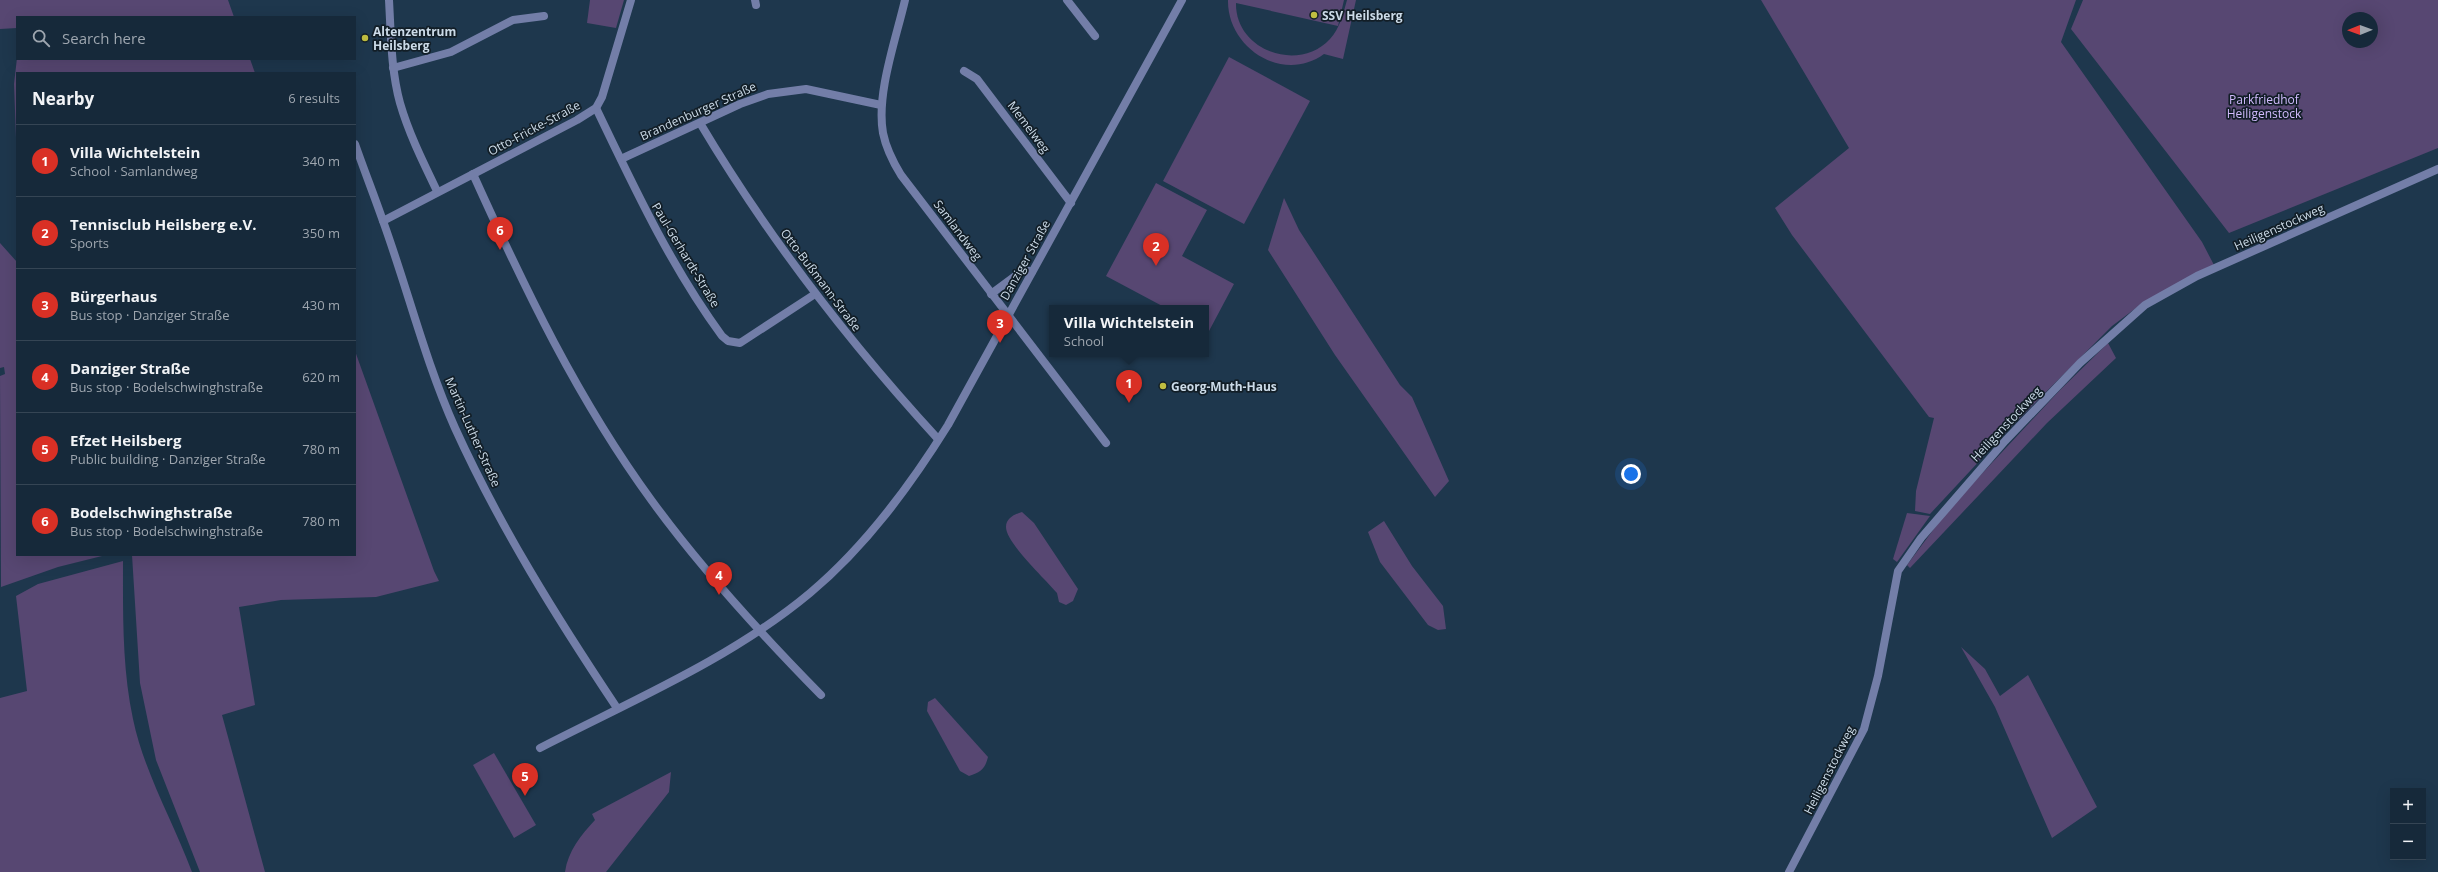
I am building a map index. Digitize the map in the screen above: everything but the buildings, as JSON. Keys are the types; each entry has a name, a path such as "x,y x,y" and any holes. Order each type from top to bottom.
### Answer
{"street":[{"path":"389,0 393,68 400,103 408,127 437,191"},
{"name":"Otto-Fricke-Straße","path":"383,220 577,120 596,108 604,93 631,0"},
{"name":"Samlandweg","path":"905,0 881,105 884,138 898,170 1106,443"},
{"path":"1067,0 1095,36"},
{"name":"Danziger Straße","path":"540,748 707,662 759,631 811,593 850,555 904,490 938,439 1071,203 1182,0"},
{"path":"393,68 456,50 513,20 544,16"},
{"name":"Memelweg","path":"964,71 977,79 1071,203"},
{"name":"Brandenburger Straße","path":"620,159 754,98 798,89 826,92 881,105"},
{"name":"Paul-Gerhardt-Straße","path":"596,108 636,193 680,275 711,321 728,341 740,343 747,340 815,294"},
{"name":"Otto-Bußmann-Straße","path":"700,123 737,184 815,294 881,375 938,439"},
{"name":"Martin-Luther-Straße","path":"356,147 383,220 428,359 472,462 528,571 617,708"},
{"name":"Heiligenstockweg","path":"1789,872 1864,729 1878,676 1898,571 1922,538 2005,441 2080,363 2146,306 2197,276 2438,169"},
{"path":"473,174 533,305 604,430 668,524 759,631 821,695"},
{"path":"991,294 1022,271 1026,270 1032,272"}],"green space":[{"path":"0,0 228,0 234,16 16,16 16,28 0,29"},
{"path":"590,0 624,0 616,28 587,23"},
{"path":"1228,0 1344,0 1338,26 1236,3 1238,20 1246,34 1257,44 1271,52 1286,55 1302,54 1317,49 1330,39 1339,26 1347,0 1356,0 1343,59 1324,54 1308,62 1292,65 1275,63 1260,56 1247,46 1237,33 1230,17"},
{"path":"1761,0 2076,0 2061,42 2202,242 2214,265 2144,302 2112,326 2011,427 1930,514 1915,511 1916,491 1934,418 1929,417 1792,235 1775,208 1849,148"},
{"name":"Parkfriedhof Heiligenstock","path":"2083,0 2438,0 2438,148 2229,233 2071,29"},
{"path":"1229,57 1310,101 1244,224 1163,181"},
{"path":"17,60 250,60 255,72 16,72 16,138 14,84"},
{"path":"1156,183 1207,210 1182,256 1234,284 1209,331 1209,305 1160,305 1106,276"},
{"path":"1284,198 1299,230 1400,385 1412,397 1449,481 1435,497 1335,355 1268,250"},
{"path":"0,243 16,261 16,556 102,556 58,567 1,587 0,376 5,374 4,367 0,368"},
{"path":"2108,343 2116,358 2047,423 1910,568 1907,565 1948,510 2060,390"},
{"path":"356,354 434,571 439,581 376,597 281,600 239,607 255,705 222,715 265,872 200,872 156,760 140,683 132,556 356,556"},
{"path":"1022,512 1034,523 1078,589 1073,601 1066,605 1059,602 1057,593 1027,561 1012,542 1008,534 1006,524 1009,519"},
{"path":"1907,513 1930,516 1897,562 1893,559"},
{"path":"1384,521 1412,566 1443,606 1446,629 1438,630 1428,625 1380,562 1368,532"},
{"path":"123,561 123,621 125,660 129,699 133,719 151,777 192,872 0,872 0,698 27,691 16,596 38,584"},
{"path":"1961,647 1985,669 2000,696 2028,675 2097,807 2052,838 1995,707"},
{"path":"935,698 988,757 984,767 977,773 969,776 960,771 927,711 928,702"},
{"path":"494,753 536,825 514,838 473,765"},
{"path":"671,772 669,792 606,872 565,872 572,850 595,820 592,814"}],"place":[{"name":"SSV Heilsberg","path":"1314,15"},
{"name":"Altenzentrum Heilsberg","path":"365,38"},
{"name":"Bodelschwinghstraße","path":"500,250"},
{"name":"Tennisclub Heilsberg e.V.","path":"1156,266"},
{"name":"Bürgerhaus","path":"1000,343"},
{"name":"Georg-Muth-Haus","path":"1163,386"},
{"name":"Villa Wichtelstein","path":"1129,403"},
{"name":"Danziger Straße","path":"719,595"},
{"name":"Efzet Heilsberg","path":"525,796"}]}
